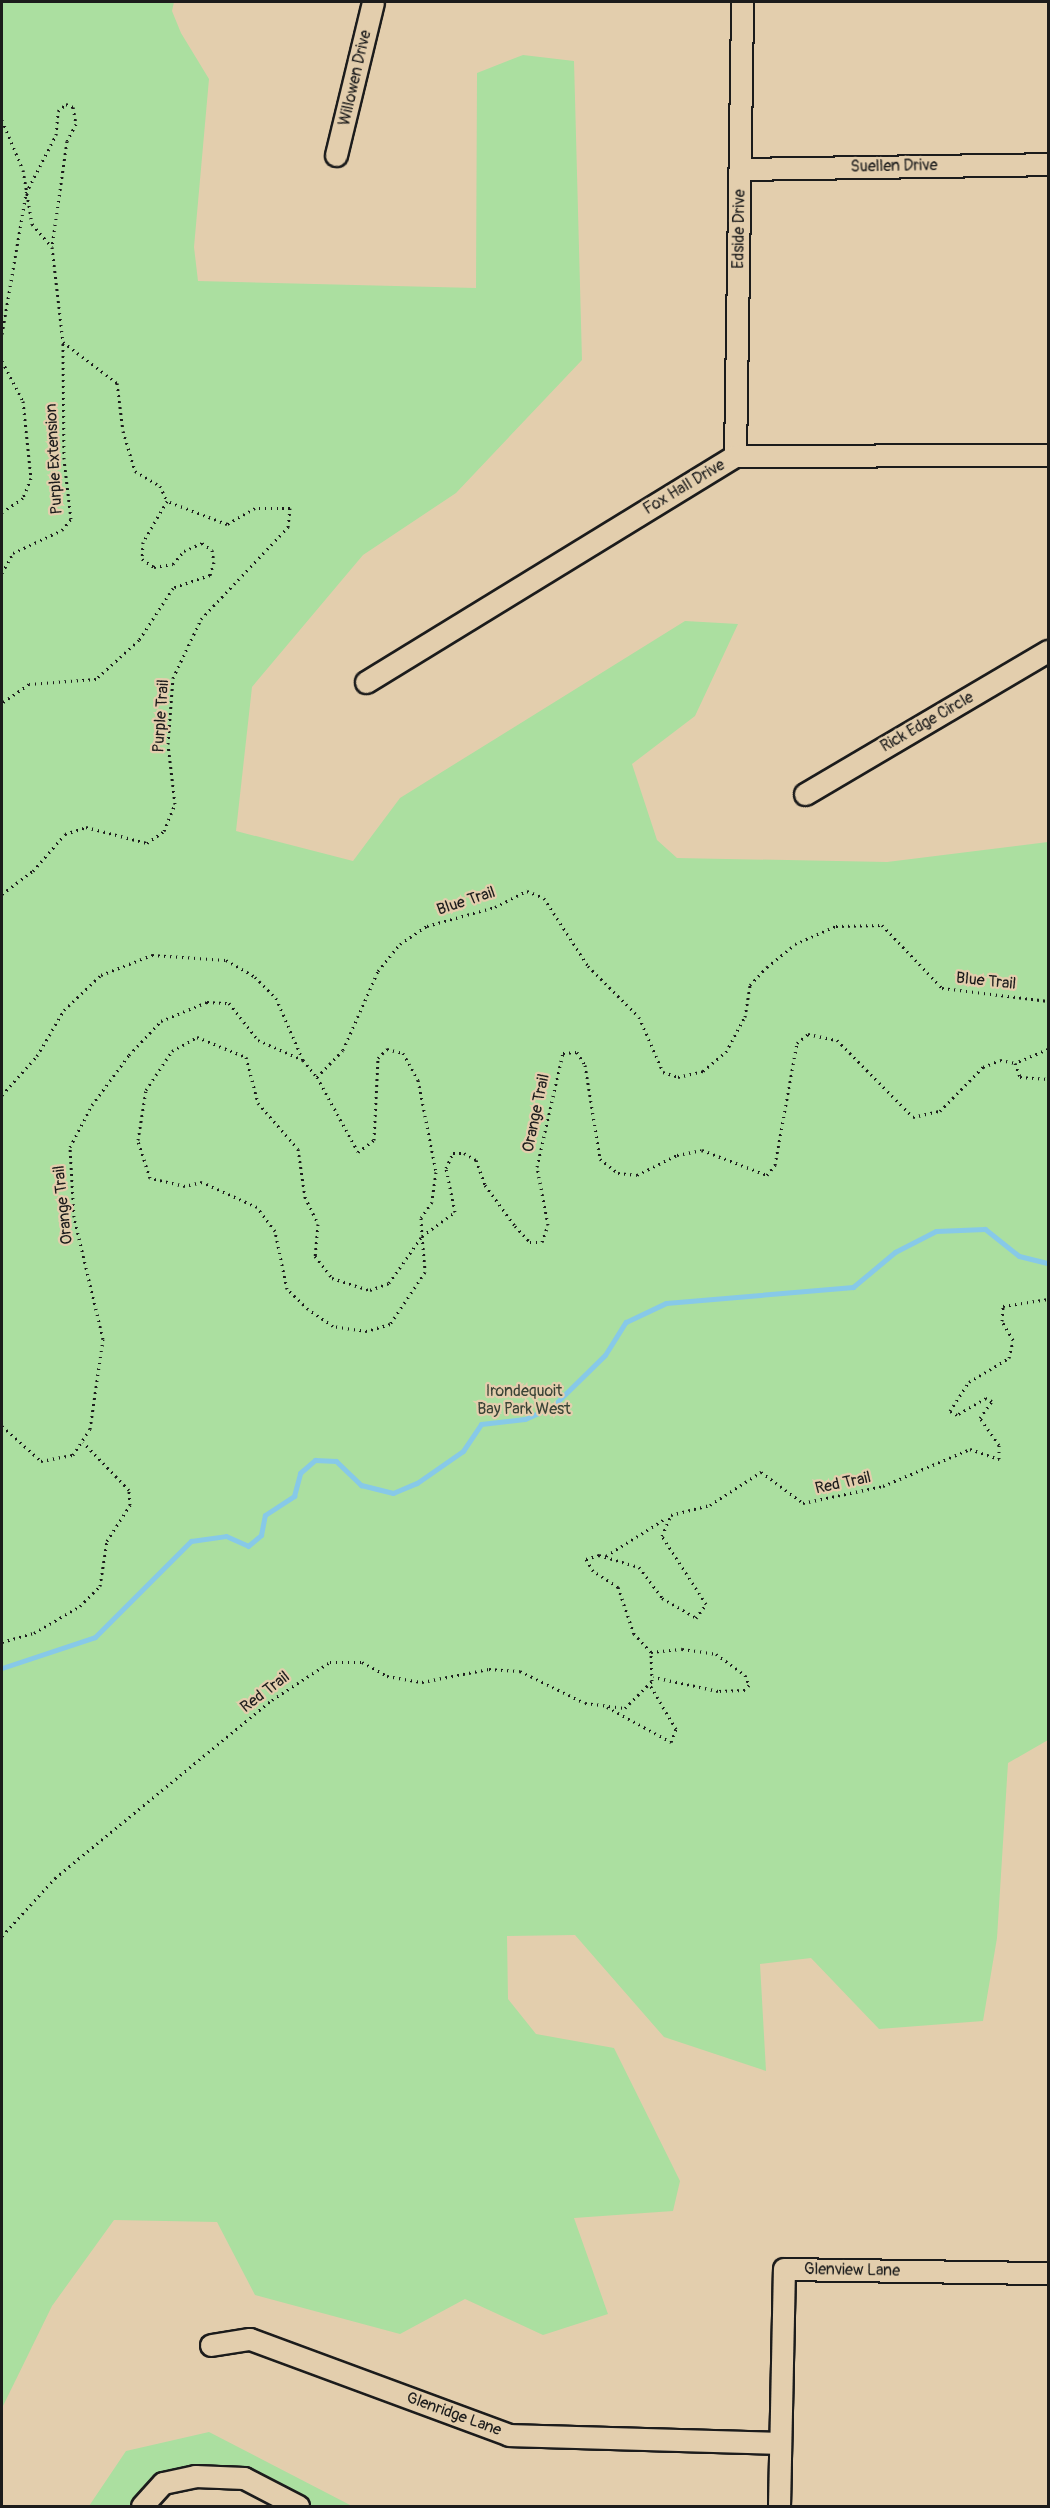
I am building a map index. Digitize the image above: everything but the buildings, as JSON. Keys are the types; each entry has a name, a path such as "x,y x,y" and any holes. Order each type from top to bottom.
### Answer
{"street":[{"name":"Willowen Drive","path":"336,155 373,2"},
{"name":"Edside Drive","path":"735,456 742,2"},
{"name":"Suellen Drive","path":"740,168 1048,164"},
{"name":"Fox Hall Drive","path":"366,682 735,456 1048,455"},
{"name":"Rick Edge Circle","path":"805,794 1048,651"},
{"name":"Glenview Lane","path":"779,2506 784,2269 1048,2273"},
{"name":"Glenridge Lane","path":"211,2345 249,2339 509,2435 780,2443"},
{"path":"142,2506 163,2483 195,2476 244,2478 298,2506"}],"path":[{"path":"2,334 26,193 56,135 58,111 66,104 73,107 76,124 68,141 52,247 63,342"},
{"path":"2,120 17,151 32,224 52,247"},
{"name":"Purple Trail","path":"2,894 33,872 65,834 86,827 147,843 168,822 175,804 168,744 173,678 201,619 288,526 290,508 255,508 227,524 167,501 159,486 135,471 123,431 117,383 63,342"},
{"name":"Purple Extension","path":"2,573 13,553 62,530 71,519 64,459 63,342"},
{"name":"Purple Extension","path":"2,361 23,401 32,478 23,498 2,512"},
{"path":"2,703 29,684 96,679 139,640 172,588 210,574 212,550 202,543 184,551 173,564 154,567 142,559 143,542 167,501"},
{"name":"Blue Trail","path":"317,1077 343,1050 378,971 400,944 427,926 495,908 527,891 544,898 588,966 639,1017 663,1072 678,1077 703,1071 726,1052 745,1017 750,985 767,967 795,944 836,926 882,925 942,988 1048,1001"},
{"path":"2,1095 37,1056 64,1010 117,965 152,955 226,960 255,977 276,998 303,1060 317,1077 358,1152 374,1140 378,1058 387,1049 403,1053 418,1080 436,1172 432,1202 421,1218 422,1236 424,1272 390,1324 368,1331 333,1326 287,1289 275,1231 257,1207 202,1182 185,1186 150,1178 138,1140 146,1090 172,1051 197,1037 246,1057 258,1103 298,1149 305,1197 318,1224 315,1256 346,1286 370,1290 389,1283 422,1236"},
{"name":"Orange Trail","path":"83,1442 90,1429 103,1340 78,1236 69,1172 70,1147 92,1104 161,1021 207,1002 229,1003 258,1040 303,1060"},
{"name":"Orange Trail","path":"422,1236 455,1212 446,1168 453,1153 464,1153 476,1160 485,1185 515,1226 530,1242 542,1242 548,1225 537,1167 563,1053 577,1052 585,1065 600,1159 618,1173 637,1175 677,1155 702,1150 767,1175 774,1165 797,1043 808,1034 837,1040 913,1116 940,1111 984,1067 1000,1060 1015,1063"},
{"path":"1048,1049 1015,1063 1020,1077 1048,1079"},
{"name":"Red Trail","path":"671,1515 710,1505 761,1472 803,1503 883,1486 970,1449 999,1459 999,1445 980,1418 992,1401 986,1398 957,1415 950,1411 969,1382 1009,1358 1013,1340 1002,1320 1003,1306 1048,1299"},
{"path":"2,1426 41,1461 73,1455 83,1442 129,1490 130,1504 107,1541 100,1586 80,1606 34,1633 2,1642"},
{"path":"606,1556 671,1515"},
{"path":"651,1652 682,1648 716,1654 745,1675 749,1685 745,1690 718,1691 654,1677 651,1652 634,1634 618,1587 587,1564 591,1555 606,1556 639,1567 662,1598 691,1616 702,1616 706,1604 698,1585 662,1536 671,1515"},
{"name":"Red Trail","path":"2,1936 55,1878 272,1700 330,1662 362,1662 387,1676 422,1682 489,1669 520,1671 585,1704 625,1708 650,1685 654,1677"},
{"name":"Red Trail","path":"606,1706 671,1742 676,1729 650,1685"}],"green space":[{"name":"Irondequoit Bay Park West","path":"2,2 174,2 172,11 181,33 209,79 194,247 198,281 476,288 477,73 523,55 574,61 582,360 456,493 363,555 252,687 236,831 353,861 400,798 685,621 738,624 695,716 632,764 657,840 677,858 887,862 1048,842 1048,1740 1008,1763 997,1938 983,2021 879,2029 811,1958 760,1964 766,2071 664,2037 575,1935 507,1936 508,1999 536,2034 614,2048 680,2181 673,2211 574,2218 608,2314 543,2335 465,2299 400,2334 255,2295 217,2222 114,2220 52,2306 2,2408"},
{"path":"209,2432 352,2506 298,2506 244,2478 195,2476 142,2506 89,2506 126,2451"}],"waterway":[{"path":"2,1668 95,1637 191,1541 226,1536 248,1546 261,1535 265,1515 294,1496 300,1473 315,1460 336,1461 361,1485 393,1493 417,1483 463,1451 481,1424 525,1419 552,1407 605,1355 626,1322 666,1303 853,1287 895,1252 936,1231 985,1229 1019,1256 1048,1263"}]}
